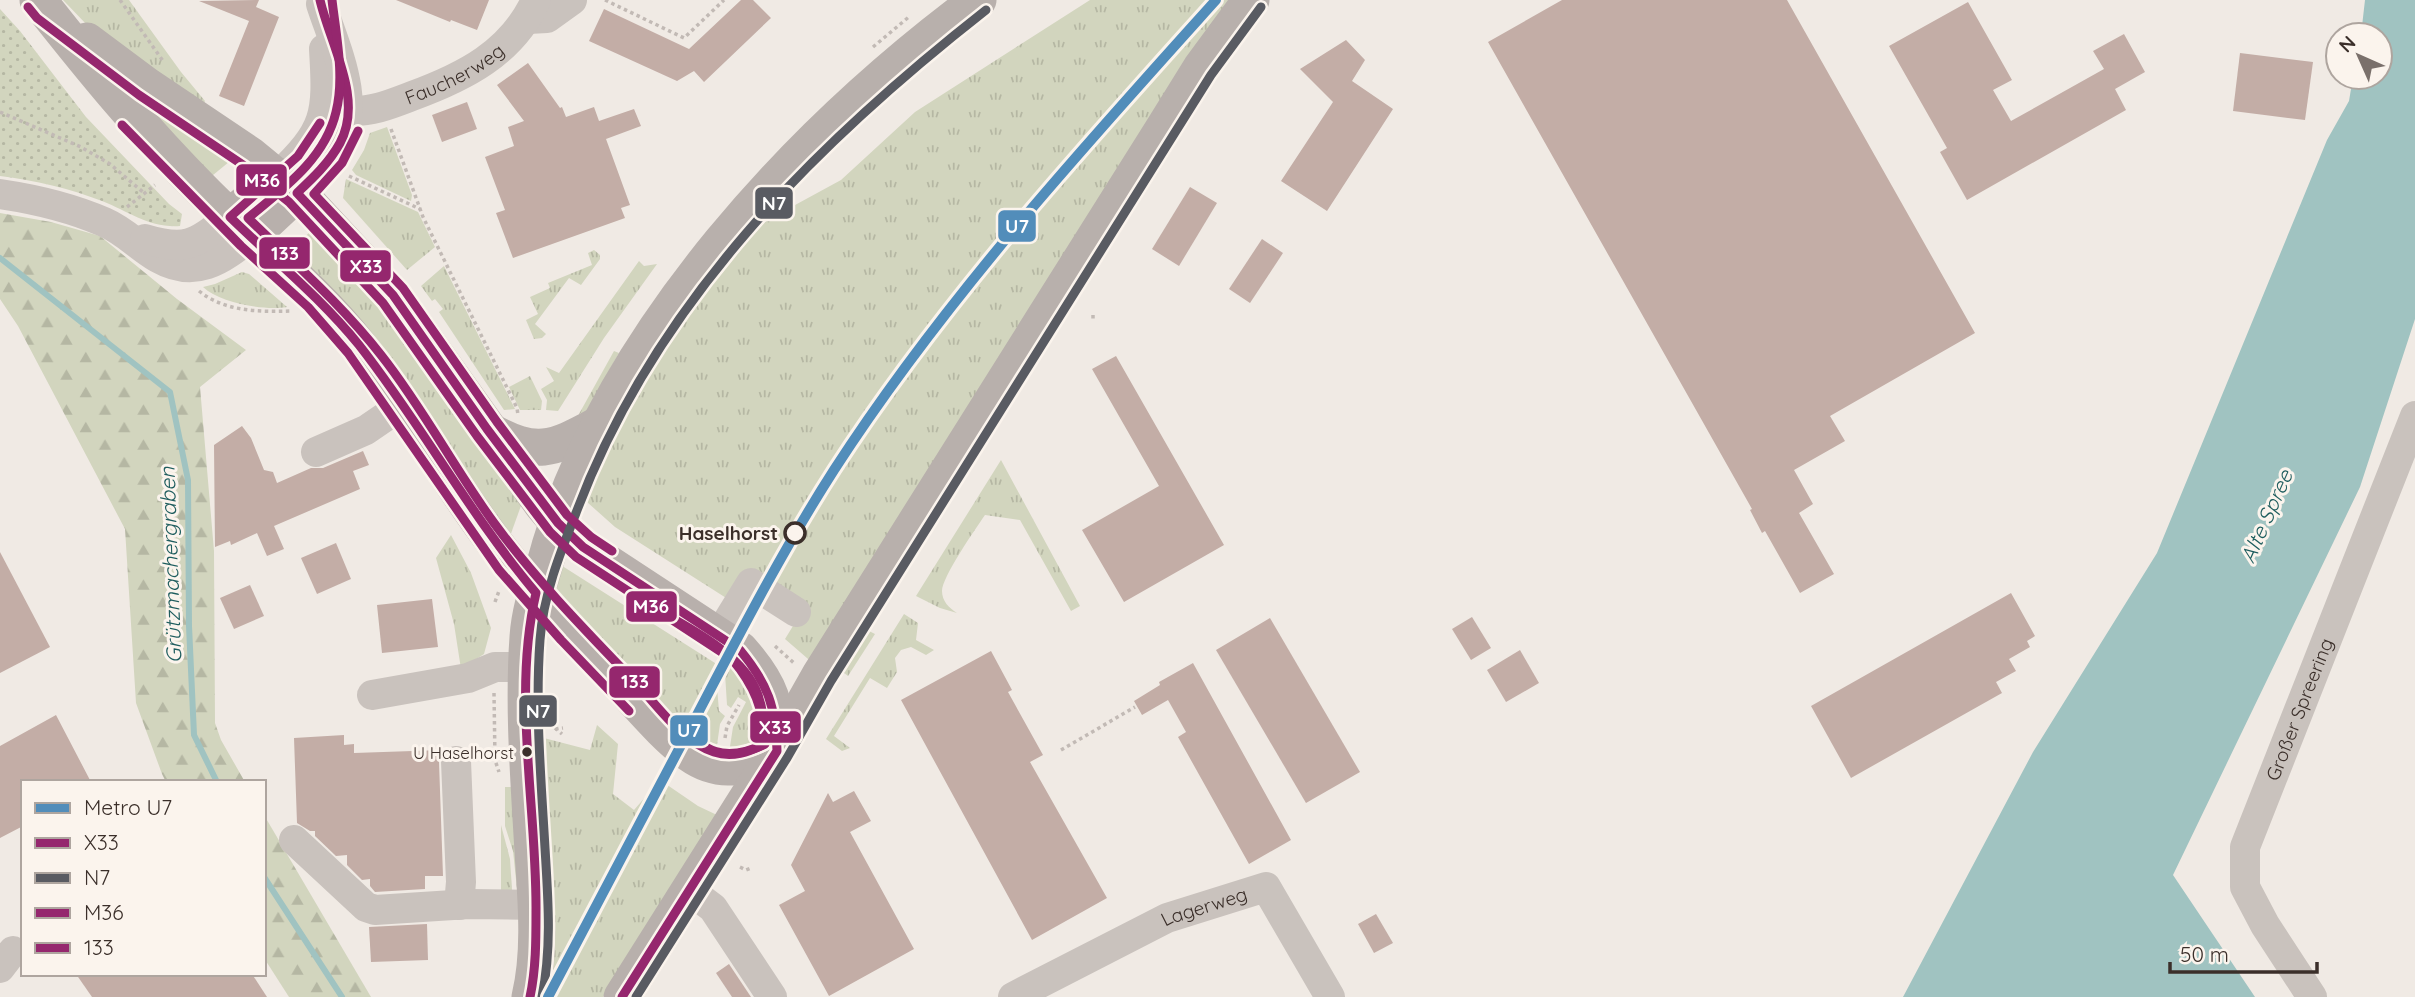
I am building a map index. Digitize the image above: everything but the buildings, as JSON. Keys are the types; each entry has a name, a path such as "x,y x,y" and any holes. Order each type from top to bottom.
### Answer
{"main road":[{"path":"530,997 534,981 537,905 528,752 526,667 530,616 558,523 598,425 659,324 705,263 761,198 877,83 978,0"},
{"path":"622,997 777,751 820,675 1194,80 1251,0"},
{"path":"41,4 146,85 250,155 288,185 393,295 520,446 542,448 566,443 598,425"},
{"path":"41,4 130,114 240,227 317,298 358,345 509,563 638,703 692,755 720,766 737,768 754,764 777,751"},
{"path":"240,227 288,185"},
{"path":"503,423 558,523 583,547 740,650 761,673 773,701 777,724 777,751"}],"street":[{"path":"532,9 547,18 572,0"},
{"path":"288,185 324,167 337,150 349,111 346,83 321,2"},
{"path":"288,185 326,107 321,2"},
{"name":"Faucherweg","path":"349,111 369,111 383,107 450,82 496,54 532,9"},
{"path":"0,194 79,212 121,231 165,245 190,244 240,227"},
{"path":"121,231 158,258 186,268 202,268 220,259 240,227"},
{"path":"316,452 366,430 401,406"},
{"name":"Großer Spreering","path":"2312,997 2264,925 2245,887 2245,847 2415,416"},
{"path":"719,635 751,583 796,612"},
{"path":"372,695 468,678 495,667 526,667"},
{"path":"456,761 461,882 459,905"},
{"path":"294,840 366,907 375,910 459,905 537,905"},
{"name":"Lagerweg","path":"1026,994 1167,918 1266,887 1330,997"},
{"path":"689,890 713,908 772,997"}],"path":[{"path":"605,0 684,38 724,0"},
{"path":"0,112 81,147 110,164 144,193 155,185"},
{"path":"388,122 420,209 516,408 503,423"},
{"path":"345,174 420,209"},
{"path":"169,263 192,286 221,304 254,311 297,311"},
{"path":"1093,315 1093,321"},
{"path":"495,602 500,589"},
{"path":"725,739 727,726 739,705"},
{"path":"1061,750 1135,707"},
{"path":"555,730 563,728"},
{"path":"740,867 746,870 747,867"}],"green space":[{"path":"63,0 129,0 205,101 200,111 87,25"},
{"path":"1090,0 1240,0 815,665 785,639 807,603 755,570 734,603 615,527 578,494 620,409 742,234 841,180 915,112"},
{"path":"0,9 86,117 169,204 182,214 180,226 149,222 102,201 65,189 0,176"},
{"path":"98,59 235,157 207,180"},
{"path":"387,127 412,195 411,201 356,175 352,170 370,133"},
{"path":"346,179 418,212 435,247 407,270 343,198"},
{"path":"0,213 51,222 100,236 177,299 246,350 200,387 214,551 215,723 221,740 244,780 165,780 136,703 125,529 18,326 0,299"},
{"path":"314,228 354,271 522,503 509,539 290,251"},
{"path":"594,250 600,255 600,259 581,285 569,278 535,324 546,334 542,338 534,339 526,320 538,314 530,297 550,288 548,283 592,265 588,253"},
{"path":"639,261 644,266 657,264 604,338 558,411 546,410 547,400 541,389 554,381 546,367 559,373"},
{"path":"444,266 515,409 504,410 439,312 443,309 435,299 432,301 421,286"},
{"path":"242,272 249,274 287,307 267,308 243,304 220,297 203,287"},
{"path":"614,351 619,353 586,412 579,414"},
{"path":"530,376 542,401 541,410 520,410 509,387"},
{"path":"1001,460 1080,606 1071,611 1020,520 985,515 943,584 942,595 957,613 916,596"},
{"path":"451,535 471,573 491,628 484,654 461,669 454,624 436,558"},
{"path":"556,562 715,663 719,711 725,716 720,724 716,752 697,745 556,598"},
{"path":"904,614 918,623 916,640 934,650 926,655 911,647 901,650 895,658 897,672 887,688 870,678 834,736 850,748 842,751 826,739"},
{"path":"869,631 875,634 848,676 843,672"},
{"path":"724,658 748,676 761,729 752,743 729,753 733,727 746,702 738,697 731,708 727,705"},
{"path":"597,725 618,744 613,794 634,810 660,780 698,806 717,815 603,997 546,997 540,737 590,750"},
{"path":"505,787 511,787 521,887 517,889 513,851 505,826"},
{"path":"266,818 371,997 289,997 266,961"},
{"path":"501,825 510,859 512,890 501,894"}],"water":[{"name":"Alte Spree","path":"2365,0 2415,0 2415,319 2360,487 2173,875 2255,997 1903,997 2033,752 2157,553 2327,140 2349,101 2351,91 2394,91 2394,21 2363,21"}],"waterway":[{"name":"Grützmachergraben","path":"0,258 170,392 188,480 189,626 194,735 216,780"},
{"name":"Grützmachergraben","path":"266,880 342,997"}],"metro line":[{"name":"U7","path":"548,997 798,529 876,407 921,346 1016,228 1216,0"}],"transit line":[{"name":"X33","path":"320,0 347,90 346,126 331,157 297,193 393,295 487,429 558,523 583,547 740,650 769,697 775,721 777,751 622,997"},
{"name":"133","path":"332,0 340,85 339,99 330,129 313,159 248,218 317,284 366,336 411,396 479,502 510,544 562,605 671,722 691,740 721,754 740,753 765,744 760,701 751,680 740,666 711,642 647,604"},
{"name":"M36","path":"28,7 37,18 139,95 243,165 289,202 383,303 477,436 550,532 576,557 732,659 756,698 763,720 765,744 738,753 716,752 696,741 674,723"},
{"name":"N7","path":"636,997 1211,75 1261,7"},
{"name":"N7","path":"542,997 548,922 538,718 540,640 548,591 558,559 609,437 649,365 695,298 746,234 801,173 860,116 986,10"},
{"name":"X33","path":"320,123 298,156 230,217 313,295 359,345 489,533 536,593 526,671 527,752 536,912 535,965 530,997"},
{"name":"M36","path":"122,125 241,246 308,307 348,353 499,570 629,711"},
{"name":"133","path":"358,131 342,163 314,194 403,288 497,422 567,515 591,537 612,551"}],"place":[{"name":"Haselhorst","path":"795,533"},
{"name":"U Haselhorst","path":"527,752"}]}
